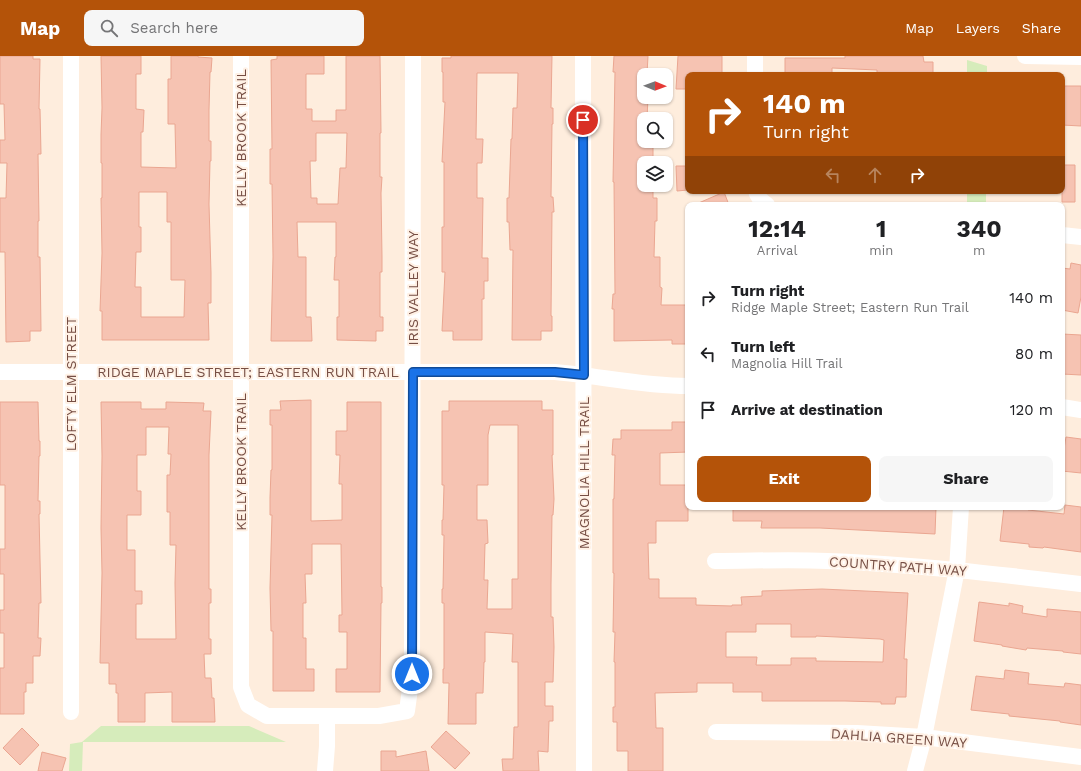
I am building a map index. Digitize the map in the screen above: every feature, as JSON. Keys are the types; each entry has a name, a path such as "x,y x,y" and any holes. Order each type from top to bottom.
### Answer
{"street":[{"name":"LOFTY ELM STREET","path":"71,56 71,712"},
{"name":"KELLY BROOK TRAIL","path":"241,56 242,687 248,705 267,716 379,716 407,711"},
{"name":"IRIS VALLEY WAY","path":"407,711 412,674 413,56"},
{"name":"MAGNOLIA HILL TRAIL","path":"583,56 584,771"},
{"path":"755,56 755,72"},
{"path":"1025,56 1081,57"},
{"path":"1065,235 1081,237"},
{"name":"RIDGE MAPLE STREET; EASTERN RUN TRAIL","path":"0,372 555,372 634,383 685,386"},
{"path":"1065,407 1081,410"},
{"path":"915,771 924,737 957,569 961,510"},
{"name":"COUNTRY PATH WAY","path":"715,561 826,561 908,565 957,569 1081,584"},
{"path":"325,771 327,716"},
{"name":"DAHLIA GREEN WAY","path":"716,732 857,733 924,737 1081,757"}],"green space":[{"path":"967,60 987,66 987,72 967,72"},
{"path":"967,194 986,194 986,202 967,202"},
{"path":"101,726 249,726 286,742 83,742 82,771 69,771 70,744 82,742"}],"building":[{"path":"0,56 33,56 33,59 40,59 39,109 41,154 38,154 38,257 40,257 41,331 30,331 30,341 6,342 5,252 0,252 0,198 6,198 7,163 0,163 0,140 5,140 4,104 0,104"},
{"path":"101,56 141,56 141,74 136,74 136,109 144,110 143,132 141,132 141,167 176,168 175,124 168,124 168,79 171,79 171,56 198,56 212,58 209,110 209,141 211,141 209,204 211,303 208,303 209,340 102,340 102,311 100,311 102,253","holes":["139,192 167,192 167,222 171,222 171,280 185,280 184,317 141,317 141,287 135,287 136,252 141,252"]},
{"path":"277,56 324,56 324,74 306,74 306,109 312,109 312,121 336,121 336,110 346,110 346,56 380,56 382,272 380,272 380,317 383,317 383,331 376,331 376,341 337,340 337,317 339,317 339,280 334,280 336,257 336,222 297,222 298,257 306,257 306,317 311,317 312,341 271,341 273,257 272,184 270,184 270,149 272,149 271,60 277,59","holes":["316,133 347,133 346,168 340,168 338,204 317,204 317,198 311,198 310,161 316,161"]},
{"path":"451,56 552,56 551,108 553,108 553,124 551,197 553,197 554,212 552,212 552,331 541,331 541,340 512,340 513,250 510,250 509,222 507,222 507,198 509,198 513,108 517,108 518,73 477,73 476,139 483,139 482,163 477,163 477,198 483,198 482,258 488,258 488,281 484,281 484,299 482,299 482,340 453,340 453,331 442,331 445,272 442,272 444,162 442,162 445,102 443,102 442,58 451,58"},
{"path":"614,56 648,56 647,68 637,68 637,104 648,104 647,112 637,112 637,148 653,148 653,156 637,156 637,192 653,192 653,198 657,198 654,257 660,257 660,287 662,288 661,305 685,305 685,344 672,344 672,340 614,341 614,309 612,309 613,294 615,294 613,182 615,72 613,72"},
{"path":"678,56 722,56 722,72 685,72 685,89 676,89"},
{"path":"845,56 923,56 924,62 933,62 933,72 877,72 877,70 832,68 832,72 785,72 785,58 845,58"},
{"path":"1065,86 1081,86 1081,126 1065,125"},
{"path":"1065,165 1075,165 1075,202 1062,202 1062,194 1065,194"},
{"path":"676,166 685,166 685,190 677,191"},
{"path":"719,194 725,194 728,202 701,202"},
{"path":"1071,263 1081,265 1081,297 1078,313 1065,311 1065,268 1070,269"},
{"path":"1065,334 1081,335 1081,375 1065,374"},
{"path":"311,400 311,521 342,520 342,484 339,484 340,455 336,455 336,431 347,431 347,402 381,402 382,603 380,692 336,692 336,669 347,669 347,632 339,632 339,615 342,615 341,544 312,544 312,574 305,574 306,603 303,603 303,638 306,638 306,669 314,669 314,691 273,691 273,631 271,631 270,588 272,425 270,425 270,410 281,410 280,401"},
{"path":"449,401 542,401 542,410 553,410 552,455 554,499 552,515 551,617 553,617 554,647 553,682 545,682 545,706 553,706 553,721 549,721 548,752 538,751 539,771 503,771 502,759 513,759 514,727 518,727 518,662 512,662 513,634 485,632 483,693 476,693 476,724 448,724 449,683 443,683 444,603 442,603 442,589 444,535 442,535 442,520 444,485 442,485 442,411 449,411","holes":["490,425 518,425 518,579 512,579 512,609 487,609 488,580 484,580 485,544 488,543 487,520 477,520 477,485 488,485 488,435"]},
{"path":"0,402 38,402 40,456 38,501 40,501 41,603 39,603 38,638 41,638 40,656 33,656 33,683 26,683 26,692 24,692 24,714 0,714 0,668 4,668 4,633 0,633 0,610 4,610 4,574 0,574 0,549 5,549 5,485 0,485"},
{"path":"101,402 141,402 141,409 166,409 166,402 204,403 203,411 211,411 209,455 209,589 211,589 211,603 209,603 209,639 211,639 211,654 204,654 205,678 211,678 215,722 172,722 172,692 145,693 145,722 118,722 118,693 116,693 116,684 109,684 109,663 100,663 102,456","holes":["146,427 169,427 168,454 171,454 170,475 167,475 167,512 170,512 170,545 176,545 176,639 136,639 136,604 142,604 142,591 135,591 135,550 127,550 127,515 141,515 141,491 137,491 137,455 146,455"]},
{"path":"672,422 685,422 685,452 660,453 660,485 685,485 685,510 688,510 688,521 656,521 656,543 648,543 649,579 659,579 659,598 696,598 696,605 732,606 742,605 741,597 762,596 762,591 822,589 908,593 904,659 907,659 906,697 896,697 895,704 845,701 762,701 762,692 733,692 733,683 697,683 697,692 655,693 656,728 663,728 663,771 628,771 628,751 617,751 617,722 613,722 613,707 615,707 615,632 613,632 613,499 615,455 612,455 613,439 621,439 621,430 672,430","holes":["756,624 791,624 791,637 816,636 884,640 883,662 816,661 816,658 791,658 791,665 756,665 757,657 726,657 726,632 756,632"]},
{"path":"1066,437 1081,439 1081,473 1065,471"},
{"path":"1065,505 1081,507 1081,552 1044,547 1029,547 1029,544 1000,541 1004,510 1028,510 1064,514"},
{"path":"733,510 936,510 935,534 820,528 761,528 762,521 733,521"},
{"path":"979,602 1009,606 1009,603 1023,606 1022,613 1047,617 1047,609 1081,612 1081,654 1027,648 1026,650 974,641"},
{"path":"1005,670 1029,673 1028,684 1064,687 1065,683 1081,685 1081,725 971,710 976,676 1004,679"},
{"path":"22,728 39,745 20,765 3,748"},
{"path":"446,731 470,753 455,769 431,747"},
{"path":"381,751 396,751 396,757 426,751 429,771 381,771"},
{"path":"42,752 66,758 62,771 38,771"}],"route":[{"path":"412,674 413,372 555,372 584,375 583,120"}]}
